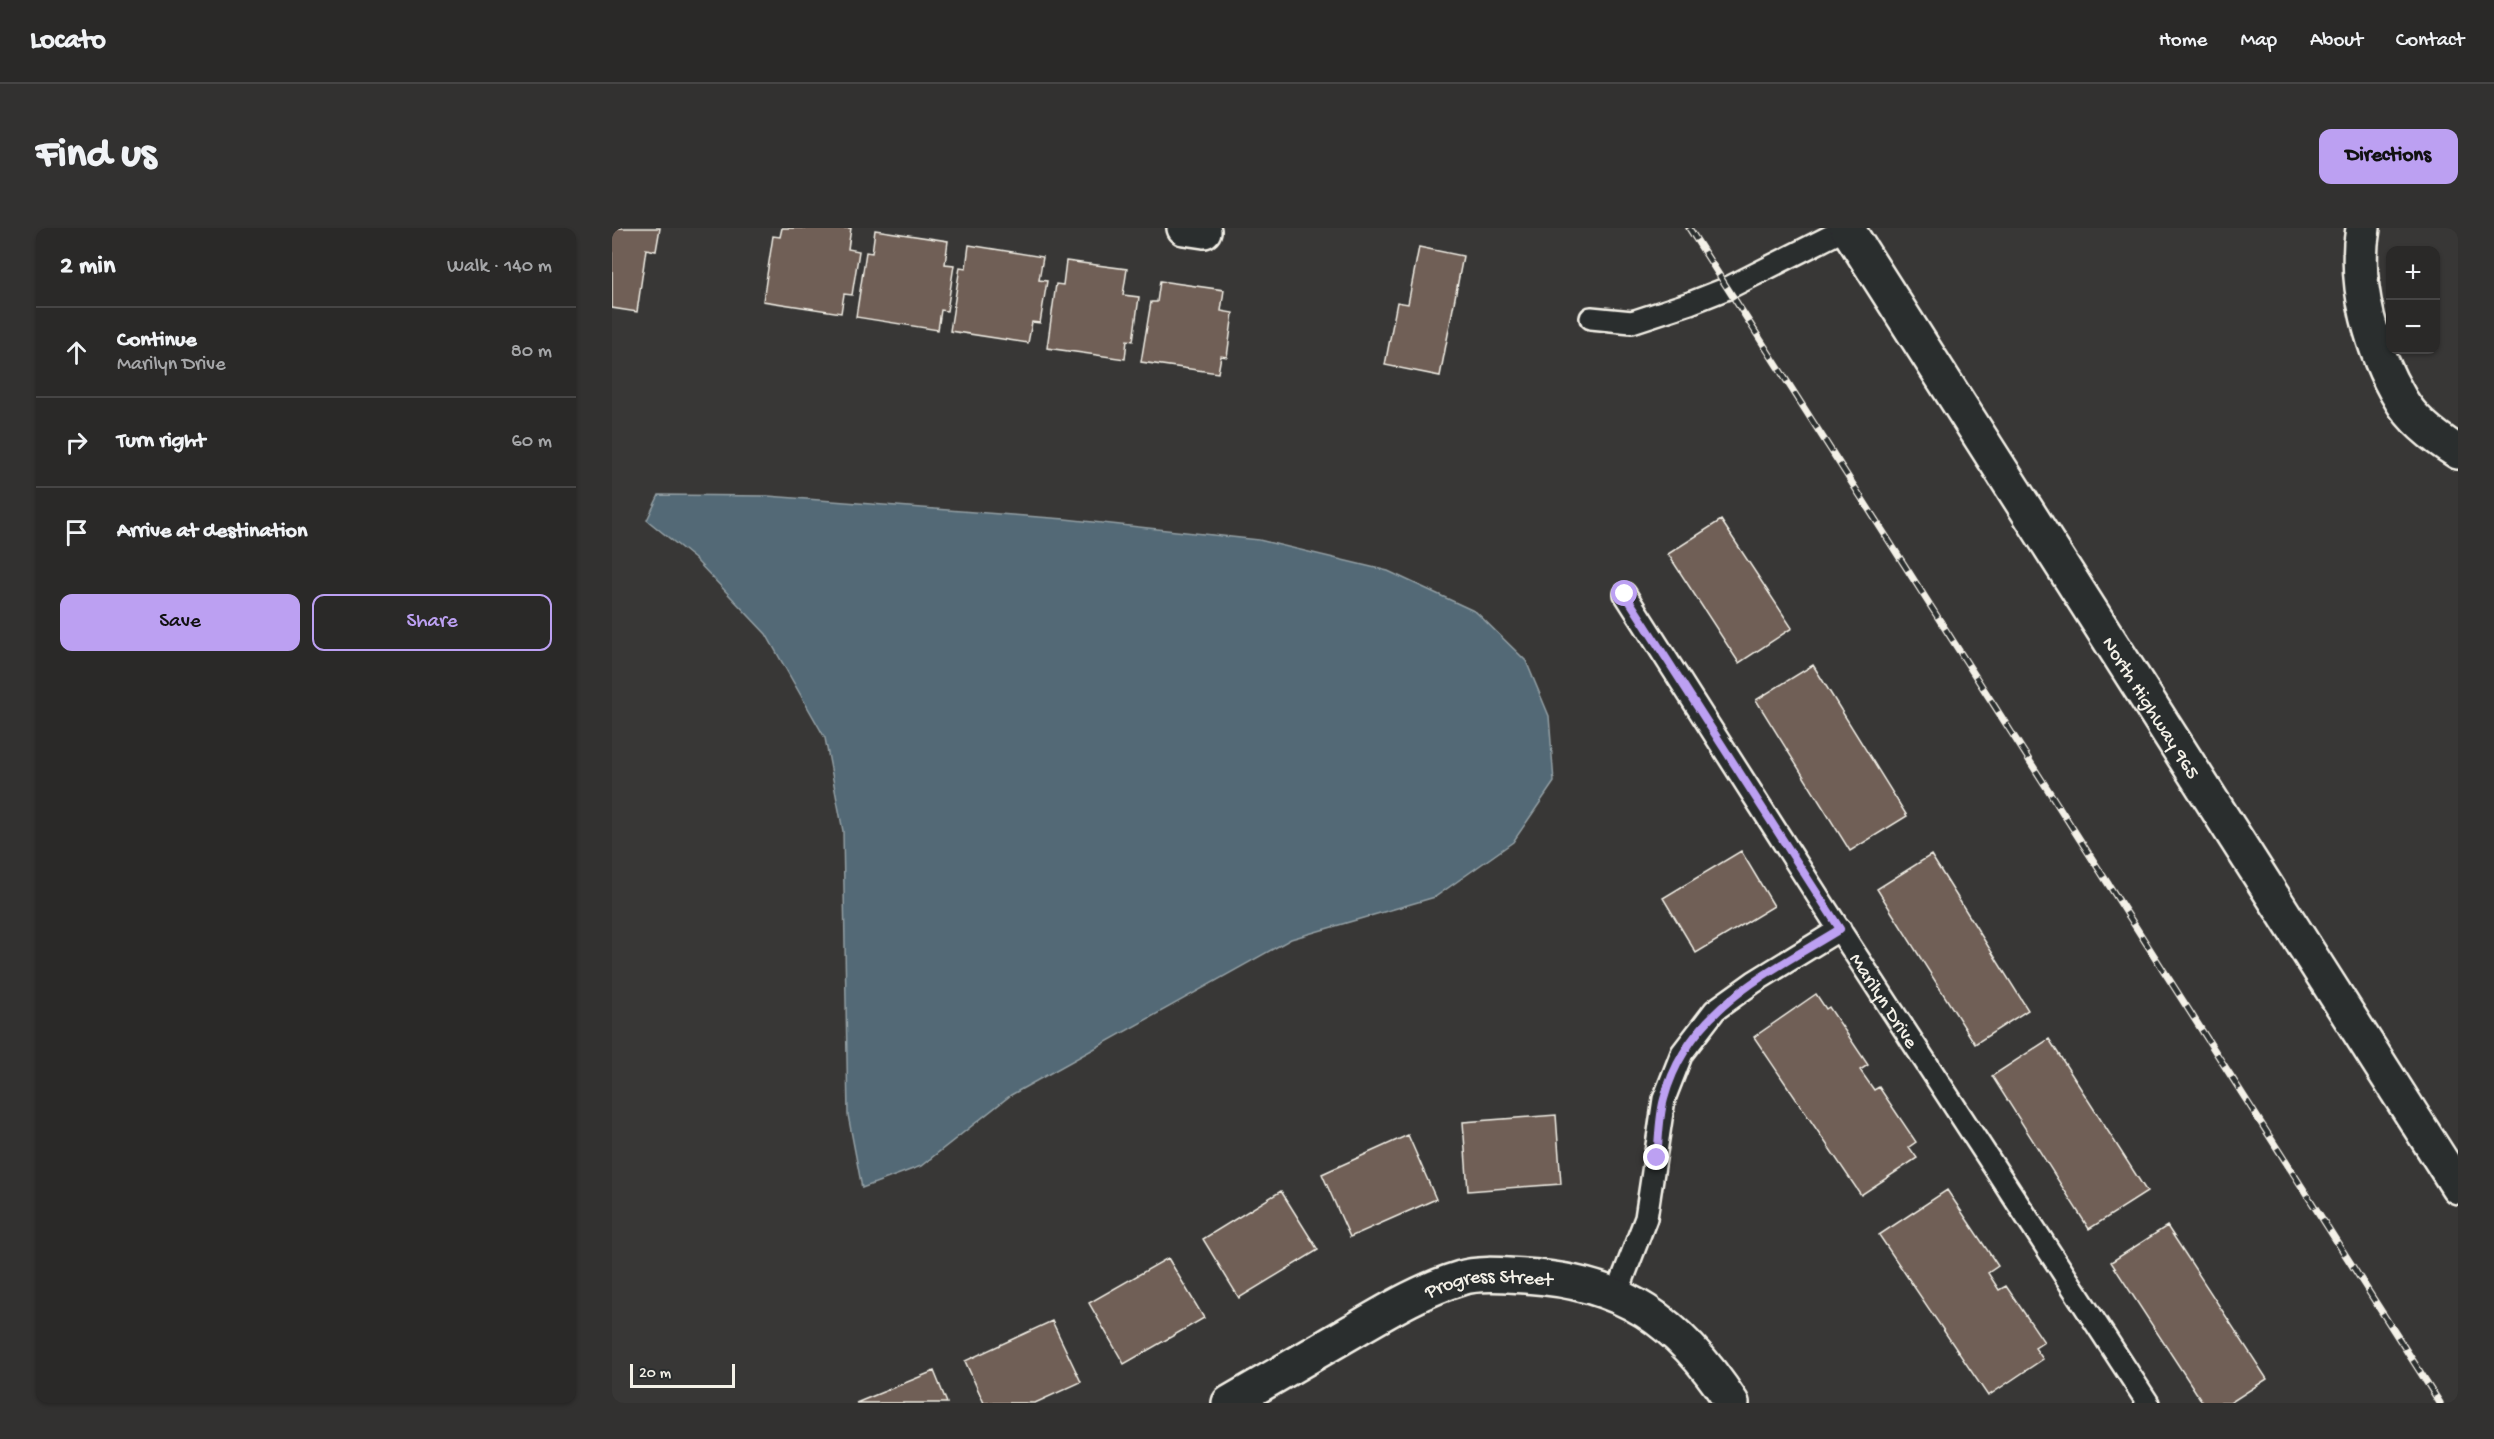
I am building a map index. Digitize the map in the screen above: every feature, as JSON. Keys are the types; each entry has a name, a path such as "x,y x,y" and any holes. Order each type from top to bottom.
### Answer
{"street":[{"name":"North Highway 965","path":"1847,228 2458,1187"},
{"path":"2363,228 2360,242 2364,299 2378,353 2401,402 2435,437 2458,452"},
{"name":"Progress Street","path":"1229,1403 1419,1293 1464,1276 1554,1278 1588,1284 1642,1308 1679,1335 1710,1368 1732,1403"}],"lane":[{"path":"1591,318 1632,322 1690,303 1728,288 1847,228"},
{"name":"Marilyn Drive","path":"1625,594 2148,1403"},
{"path":"1616,1296 1646,1218 1664,1099 1682,1053 1715,1010 1754,982 1840,929"}],"water":[{"path":"659,495 768,496 1065,519 1259,540 1388,571 1476,612 1526,661 1549,716 1554,782 1513,842 1435,897 1291,939 1011,1095 921,1166 862,1188 848,1115 843,831 825,738 766,634 695,559 647,520"}],"building":[{"path":"612,228 660,228 656,251 646,249 637,312 612,308"},
{"path":"782,228 851,228 848,249 859,251 852,295 844,294 841,313 763,301 773,236 780,237"},
{"path":"875,230 948,241 945,264 954,265 947,311 941,310 938,330 856,317 866,252 872,253"},
{"path":"969,245 1043,257 1039,280 1047,281 1040,323 1032,322 1028,343 950,331 960,267 966,268"},
{"path":"1419,247 1463,256 1440,376 1385,365 1397,302 1408,304"},
{"path":"1066,261 1127,269 1123,295 1139,297 1133,341 1127,340 1125,359 1047,348 1056,284 1063,285"},
{"path":"1160,281 1224,290 1221,311 1233,313 1227,357 1221,356 1218,373 1141,362 1151,302 1157,302"},
{"path":"1721,520 1792,628 1739,663 1668,554"},
{"path":"1813,665 1907,816 1850,851 1756,700"},
{"path":"1741,851 1774,906 1696,953 1663,898"},
{"path":"1931,855 2028,1010 1975,1044 1877,889"},
{"path":"1816,994 1826,1009 1829,1007 1868,1065 1860,1070 1874,1090 1879,1087 1916,1142 1909,1147 1917,1158 1861,1195 1754,1037"},
{"path":"2049,1039 2147,1192 2089,1229 1992,1076"},
{"path":"1556,1115 1561,1184 1468,1191 1463,1122"},
{"path":"1408,1135 1436,1199 1350,1237 1322,1174"},
{"path":"1947,1190 1998,1266 1988,1273 1999,1290 2006,1286 2044,1342 2035,1348 2043,1359 1988,1396 1879,1235"},
{"path":"1281,1191 1318,1250 1239,1298 1203,1239"},
{"path":"2167,1226 2267,1379 2230,1403 2203,1403 2111,1262"},
{"path":"1168,1258 1204,1318 1124,1364 1089,1303"},
{"path":"1052,1321 1081,1382 1035,1403 984,1403 965,1361"},
{"path":"934,1371 947,1403 856,1403"}],"railway":[{"path":"1689,228 2440,1403"}],"route":[{"path":"1625,594 1840,929 1754,982 1715,1010 1682,1053 1664,1099 1657,1158"}]}
